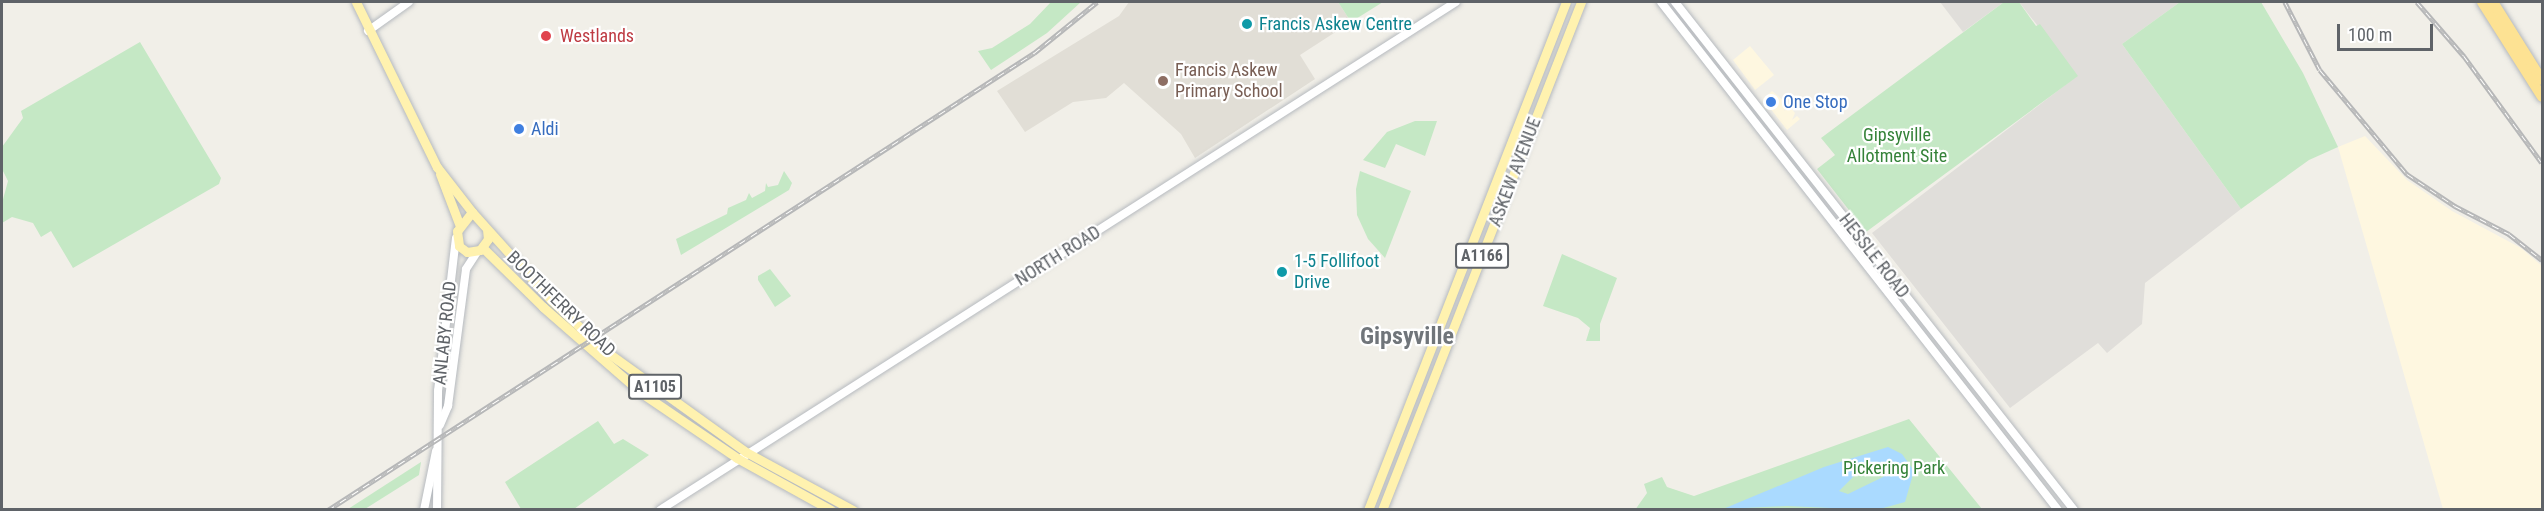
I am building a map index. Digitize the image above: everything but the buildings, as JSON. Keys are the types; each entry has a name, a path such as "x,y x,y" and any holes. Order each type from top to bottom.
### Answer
{"highway":[{"path":"2482,2 2542,97"},
{"path":"2493,2 2542,80"}],"main road":[{"name":"A1105","path":"356,2 368,31 437,166 460,226"},
{"name":"ASKEW AVENUE","path":"1368,510 1566,2"},
{"name":"ASKEW AVENUE","path":"1382,510 1581,2"},
{"name":"A1105","path":"437,166 484,226"},
{"path":"456,238 460,226 472,212"},
{"path":"460,226 468,221 484,226 488,239 480,250"},
{"name":"BOOTHFERRY ROAD","path":"484,226 550,300 604,350 746,452 853,510"},
{"name":"A1105","path":"456,238 463,249 480,250"},
{"name":"BOOTHFERRY ROAD","path":"480,250 601,360 640,392 737,458 831,510"},
{"path":"1412,398 1424,403"}],"street":[{"path":"368,31 409,2"},
{"name":"NORTH ROAD","path":"660,510 746,452 1456,2"},
{"name":"HESSLE ROAD","path":"1661,2 2058,510"},
{"name":"HESSLE ROAD","path":"1675,2 2074,510"},
{"name":"ANLABY ROAD","path":"437,510 438,391 456,238"},
{"name":"ANLABY ROAD","path":"439,428 448,406 465,269 480,250"},
{"name":"ANLABY ROAD","path":"424,510 438,445"}],"shaded area":[{"name":"Francis Askew Primary School","path":"1129,2 1338,2 1351,22 1300,55 1315,79 1195,158 1181,134 1124,83 1106,98 1073,102 1025,132 997,91 1119,16"},
{"path":"1940,2 2004,2 1963,32"},
{"path":"2019,2 2180,2 2122,44 2241,209 2145,283 2142,324 2107,353 2098,343 2010,408 1872,233 2077,76"},
{"path":"1750,46 1774,75 1755,90 1733,60"},
{"path":"1772,91 1788,104 1784,111 1790,107 1795,113 1792,120 1797,116 1800,119 1787,130 1763,99"},
{"path":"2365,136 2407,180 2452,211 2521,248 2542,266 2542,509 2443,509 2338,147"}],"green space":[{"path":"1051,2 1081,2 1047,33 991,70 978,51 992,48 1030,24"},
{"path":"1338,2 1383,2 1351,22"},
{"name":"Gipsyville Allotment Site","path":"2004,2 2019,2 2036,26 2040,24 2078,76 1866,232 1817,169 1835,155 1821,138"},
{"path":"2180,2 2261,2 2303,73 2338,147 2309,160 2241,209 2122,44"},
{"path":"140,42 221,178 219,184 73,268 51,231 41,237 33,223 12,217 2,223 2,203 8,181 2,169 2,147 23,118 21,111"},
{"path":"1415,121 1437,121 1425,156 1396,144 1385,168 1363,160 1387,132"},
{"path":"784,171 792,183 789,190 681,255 676,239 727,214 728,208 746,200 749,193 752,198 765,191 766,183 768,187 778,185"},
{"path":"1360,171 1411,191 1385,258 1368,239 1357,215 1356,189"},
{"path":"1562,254 1617,278 1600,324 1600,341 1586,341 1590,328 1578,318 1543,306"},
{"path":"770,269 791,296 775,307 758,280 758,276"},
{"name":"Pickering Park","path":"1909,419 1982,509 1635,510 1647,493 1644,484 1662,477 1667,487 1694,496"},
{"path":"598,421 614,444 623,439 649,455 574,509 521,509 505,482"},
{"path":"421,462 419,475 365,509 348,509"}],"water":[{"path":"1888,447 1902,454 1914,471 1905,502 1876,510 1787,506 1723,509 1824,467","holes":["1880,469 1886,474 1848,494 1839,491 1854,476"]}],"railway":[{"path":"328,510 1034,53 1097,2"},
{"path":"2285,2 2320,70 2407,174 2455,206 2509,234 2542,260"},
{"path":"2417,2 2464,56 2542,163"}],"place":[{"name":"Francis Askew Centre","path":"1247,24"},
{"name":"Westlands","path":"546,36"},
{"name":"Francis Askew Primary School","path":"1163,81"},
{"name":"One Stop","path":"1771,102"},
{"name":"Aldi","path":"519,129"},
{"name":"1-5 Follifoot Drive","path":"1282,272"}],"district":[{"name":"Gipsyville","path":"1407,337"}]}
